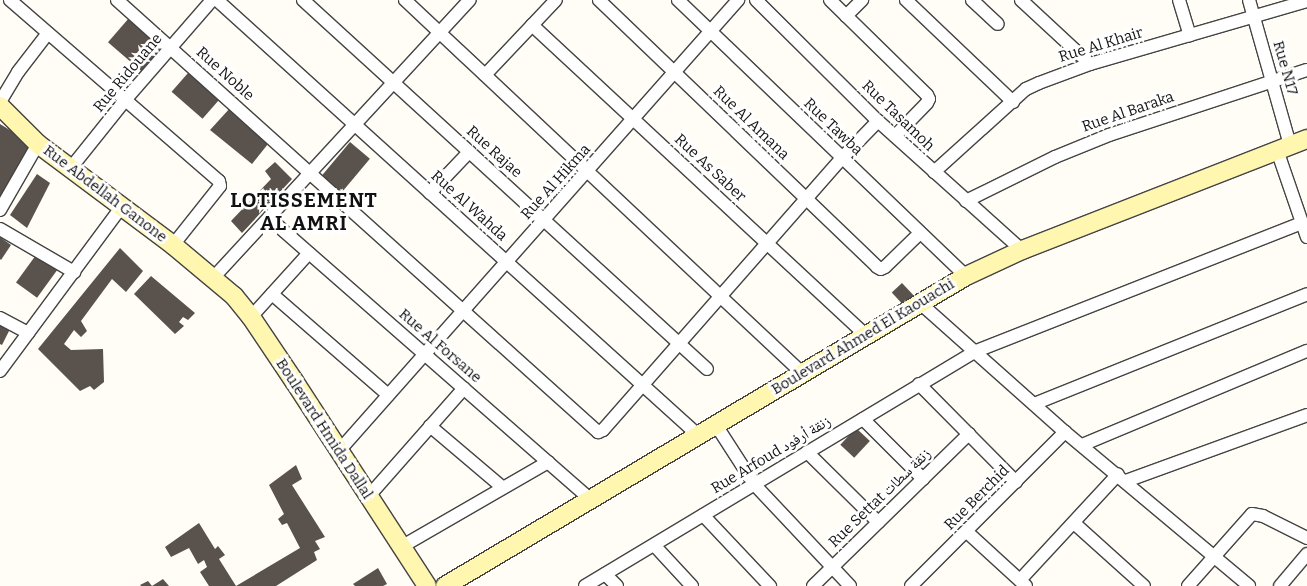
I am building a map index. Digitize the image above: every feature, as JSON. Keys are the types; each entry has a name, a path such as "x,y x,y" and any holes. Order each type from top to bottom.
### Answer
{"street":[{"path":"10,0 221,183 173,245"},
{"name":"Rue Noble","path":"117,0 594,430 598,432 603,430 642,385"},
{"name":"Rue Ridouane","path":"70,169 126,99 212,0"},
{"name":"Rue Al Wahda","path":"217,0 699,436"},
{"name":"Rue Rajae","path":"303,0 707,369"},
{"path":"405,0 802,373"},
{"path":"214,277 470,0"},
{"path":"485,75 556,0"},
{"name":"Rue Al Amana","path":"599,0 881,269 886,267 920,233"},
{"name":"Rue Tawba","path":"678,0 966,276"},
{"name":"Rue Al Hikma","path":"338,452 738,0"},
{"name":"Rue Tasamoh","path":"756,0 878,121 1022,250"},
{"path":"830,0 929,99 895,136"},
{"path":"846,16 862,0"},
{"path":"906,0 1013,102"},
{"path":"972,0 998,24"},
{"path":"1021,0 1090,64"},
{"path":"1179,0 1190,35"},
{"name":"Rue N17","path":"1248,0 1272,82 1283,148 1307,237"},
{"name":"Rue Al Khair","path":"934,172 1026,89 1039,82 1090,64 1307,1"},
{"name":"Rue As Saber","path":"532,25 866,335"},
{"path":"0,102 18,72 48,33"},
{"name":"Rue Al Baraka","path":"966,201 1055,157 1109,135 1307,70"},
{"name":"Rue Abdellah Ganone","path":"0,106 38,144 214,277"},
{"path":"642,385 842,158 878,121"},
{"name":"Boulevard Ahmed El Kaouachi","path":"445,586 966,276 1022,250 1307,139"},
{"path":"0,210 38,144"},
{"path":"430,193 469,152"},
{"path":"0,371 122,206"},
{"name":"Rue Al Forsane","path":"269,218 590,499"},
{"name":"Rue Arfoud زنقة أرفود","path":"585,586 974,352 1302,223"},
{"path":"0,229 74,272"},
{"path":"251,317 309,253"},
{"name":"Boulevard Hmida Dallal","path":"214,277 234,296 251,317 427,586"},
{"path":"272,294 388,395"},
{"path":"1034,404 1307,294"},
{"path":"920,303 1065,432 1249,586"},
{"path":"0,318 28,333"},
{"path":"1082,445 1307,351"},
{"path":"920,384 1016,482"},
{"path":"368,497 464,388"},
{"path":"966,532 1023,583 1074,523 1122,478 1307,415"},
{"path":"863,419 922,479"},
{"path":"716,425 754,484 850,586"},
{"path":"430,426 502,487"},
{"name":"Rue Berchid","path":"920,583 966,532 1065,432"},
{"name":"Rue Settat زنقة سطات","path":"813,586 969,434"},
{"path":"808,452 878,522"},
{"path":"401,548 502,487 548,462"},
{"path":"1188,586 1252,514 1263,516 1307,538"},
{"path":"703,515 770,586"},
{"path":"1074,523 1144,586"},
{"path":"654,545 692,586"},
{"path":"1280,586 1302,569 1307,554"},
{"path":"605,574 617,586"}],"building":[{"path":"129,18 162,47 141,71 108,42"},
{"path":"188,73 219,100 203,119 172,92"},
{"path":"231,107 268,144 252,164 210,130"},
{"path":"0,124 34,145 0,201"},
{"path":"350,142 370,159 342,192 322,176"},
{"path":"275,162 292,179 242,233 231,221 271,179 265,171"},
{"path":"37,174 50,183 27,228 10,215"},
{"path":"0,237 11,245 1,260 0,259"},
{"path":"120,248 143,271 126,292 112,279 81,321 87,331 81,337 74,330 64,344 71,350 103,349 104,382 94,390 90,386 80,391 38,349"},
{"path":"36,255 57,270 37,298 16,283"},
{"path":"151,276 195,313 188,320 183,317 179,322 184,326 175,334 134,294"},
{"path":"902,283 916,298 906,308 892,293"},
{"path":"0,323 10,329 2,345 0,344"},
{"path":"856,428 870,441 854,458 840,445"},
{"path":"296,465 302,479 292,485 325,537 315,541 320,549 314,552 317,560 276,586 236,586 300,548 287,523 282,525 278,519 284,514 269,485"},
{"path":"199,523 215,549 218,546 225,555 219,559 236,586 209,586 200,572 207,567 204,560 198,564 189,548 171,557 165,547"},
{"path":"378,568 387,584 383,586 355,586 353,584"},
{"path":"163,579 169,586 152,586"},
{"path":"148,581 152,586 140,585"}],"district":[{"name":"LOTISSEMENT AL AMRI","path":"304,212"}]}
